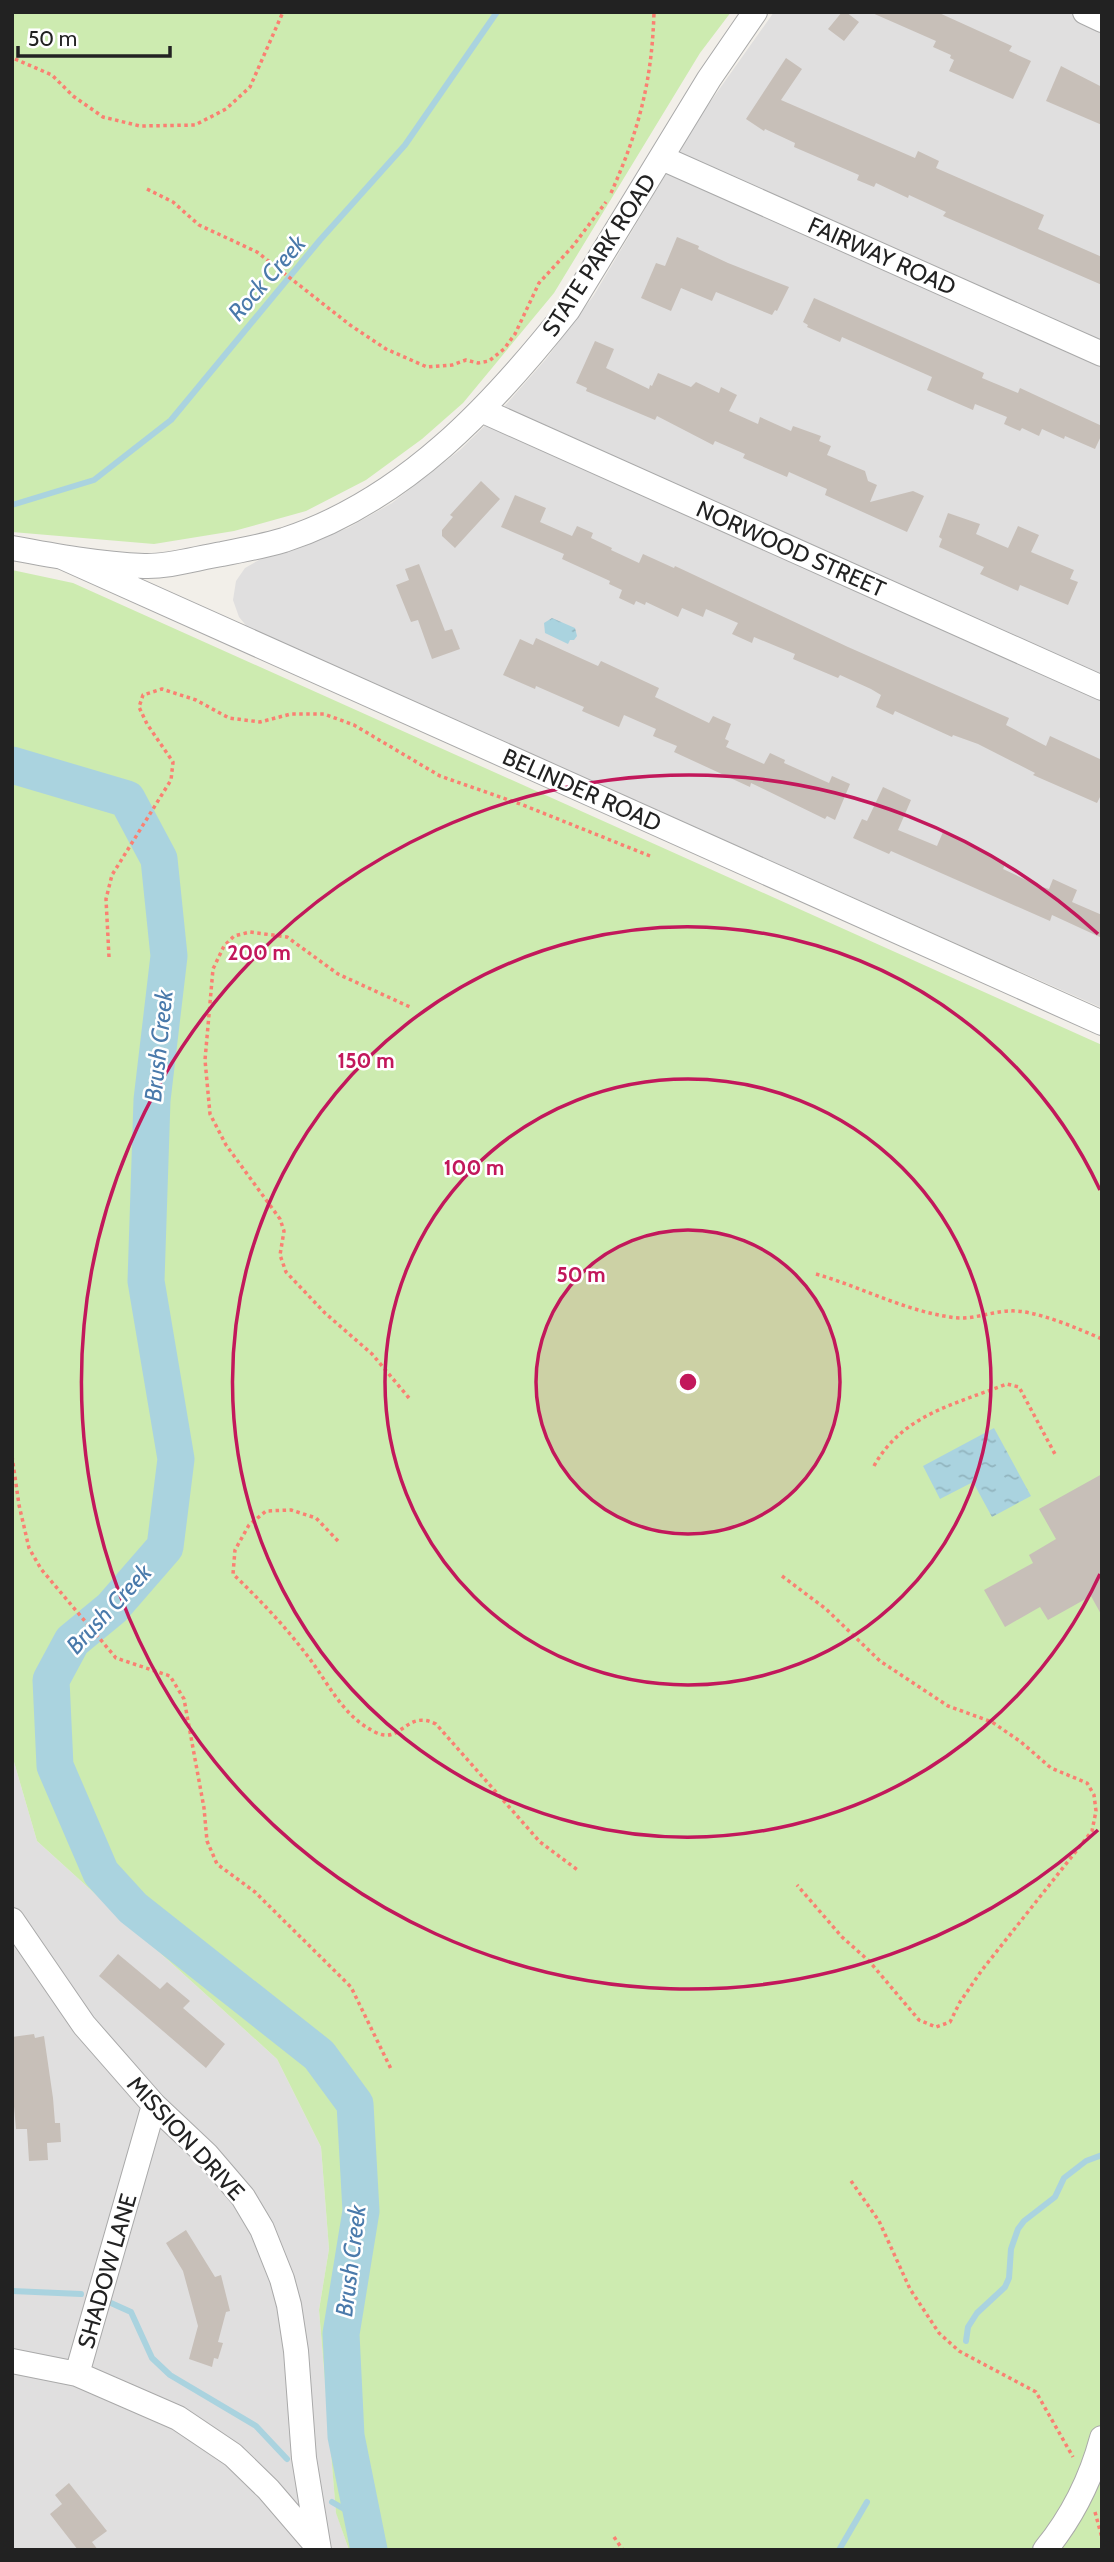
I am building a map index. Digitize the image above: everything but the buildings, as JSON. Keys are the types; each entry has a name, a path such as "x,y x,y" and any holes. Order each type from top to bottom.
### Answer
{"street":[{"name":"STATE PARK ROAD","path":"12,548 62,557 146,566 260,546 286,539 330,521 379,495 413,471 451,440 481,410 568,310 709,79 755,12"},
{"path":"1085,12 1102,20"},
{"name":"FAIRWAY ROAD","path":"662,158 1102,354"},
{"name":"NORWOOD STREET","path":"481,410 1102,688"},
{"name":"BELINDER ROAD","path":"62,557 1102,1023"},
{"name":"MISSION DRIVE","path":"12,1920 84,2025 154,2105 207,2155 243,2197 262,2229 282,2279 289,2305 296,2351 304,2458 318,2548"},
{"name":"SHADOW LANE","path":"12,2361 77,2374 154,2105"},
{"path":"77,2374 178,2418 233,2455 268,2489 318,2548"},
{"path":"1045,2550 1061,2530 1087,2481 1102,2438"}],"path":[{"path":"15,59 52,75 73,96 103,117 140,126 195,124 226,109 250,87 283,12"},
{"path":"148,189 173,202 199,225 257,252 386,349 427,367 453,365 466,360 478,363 489,360 505,349 539,283 573,246 610,196 632,144 645,94 653,49 654,12"},
{"path":"109,957 106,899 112,875 171,780 173,762 147,724 139,707 143,695 162,690 196,700 229,718 260,722 291,714 324,714 354,725 440,776 523,805 650,856"},
{"path":"409,1398 372,1354 286,1272 280,1255 284,1231 280,1219 226,1145 210,1114 205,1060 213,970 224,946 234,936 250,932 287,937 338,974 410,1007"},
{"path":"816,1274 876,1296 951,1318 982,1317 1011,1310 1063,1321 1102,1339"},
{"path":"874,1466 884,1447 910,1424 932,1412 1007,1384 1019,1387 1056,1456"},
{"path":"12,1456 29,1548 51,1581 116,1658 170,1676 184,1699 204,1808 206,1841 217,1864 255,1892 351,1987 392,2071"},
{"path":"338,1541 316,1518 291,1510 266,1511 248,1525 235,1550 233,1574 268,1608 308,1655 341,1707 380,1735 393,1735 419,1719 436,1724 540,1842 579,1871"},
{"path":"782,1576 826,1609 880,1661 947,1706 992,1723 1021,1742 1051,1768 1087,1783 1094,1794 1096,1811 1092,1831 1071,1860 982,1970 950,2022 936,2027 919,2020 869,1961 842,1937 797,1885"},
{"path":"851,2181 879,2221 900,2270 926,2317 939,2333 959,2351 1036,2392 1087,2481 1102,2538"},
{"path":"614,2537 623,2550"}],"shaded area":[{"path":"774,12 1102,12 1102,1008 249,629 239,617 233,600 236,581 245,568 259,560 348,528 392,503 460,450 503,408 546,359 594,295 701,115"},
{"path":"12,1755 37,1841 277,2059 321,2147 329,2249 319,2310 336,2512 349,2550 12,2550"}],"green space":[{"path":"12,12 731,12 700,53 554,293 463,403 422,439 366,480 306,511 234,531 154,544 12,532"},
{"path":"12,570 73,583 1102,1045 1102,2550 349,2550 336,2513 319,2310 329,2249 321,2147 277,2059 37,1841 12,1755"}],"water":[{"path":"552,618 575,628 577,636 574,640 570,640 568,644 545,633 544,623"},
{"path":"994,1428 1031,1496 992,1517 973,1482 940,1499 923,1466"}],"waterway":[{"name":"Rock Creek","path":"12,505 94,480 171,420 320,240 405,145 497,12"},
{"name":"Brush Creek","path":"12,765 127,799 159,859 169,956 152,1100 146,1281 176,1459 165,1547 112,1608 72,1641 51,1680 55,1766 101,1873 133,1908 319,2055 355,2104 361,2211 341,2334 346,2436 369,2550"},
{"path":"966,2341 968,2327 977,2313 1005,2287 1009,2278 1011,2249 1018,2229 1024,2221 1055,2197 1064,2178 1086,2161 1102,2155"},
{"path":"12,2291 81,2294"},
{"path":"111,2303 131,2312 152,2358 170,2375 256,2426 287,2459"},
{"path":"332,2502 363,2520"},
{"path":"839,2550 867,2502"}]}
